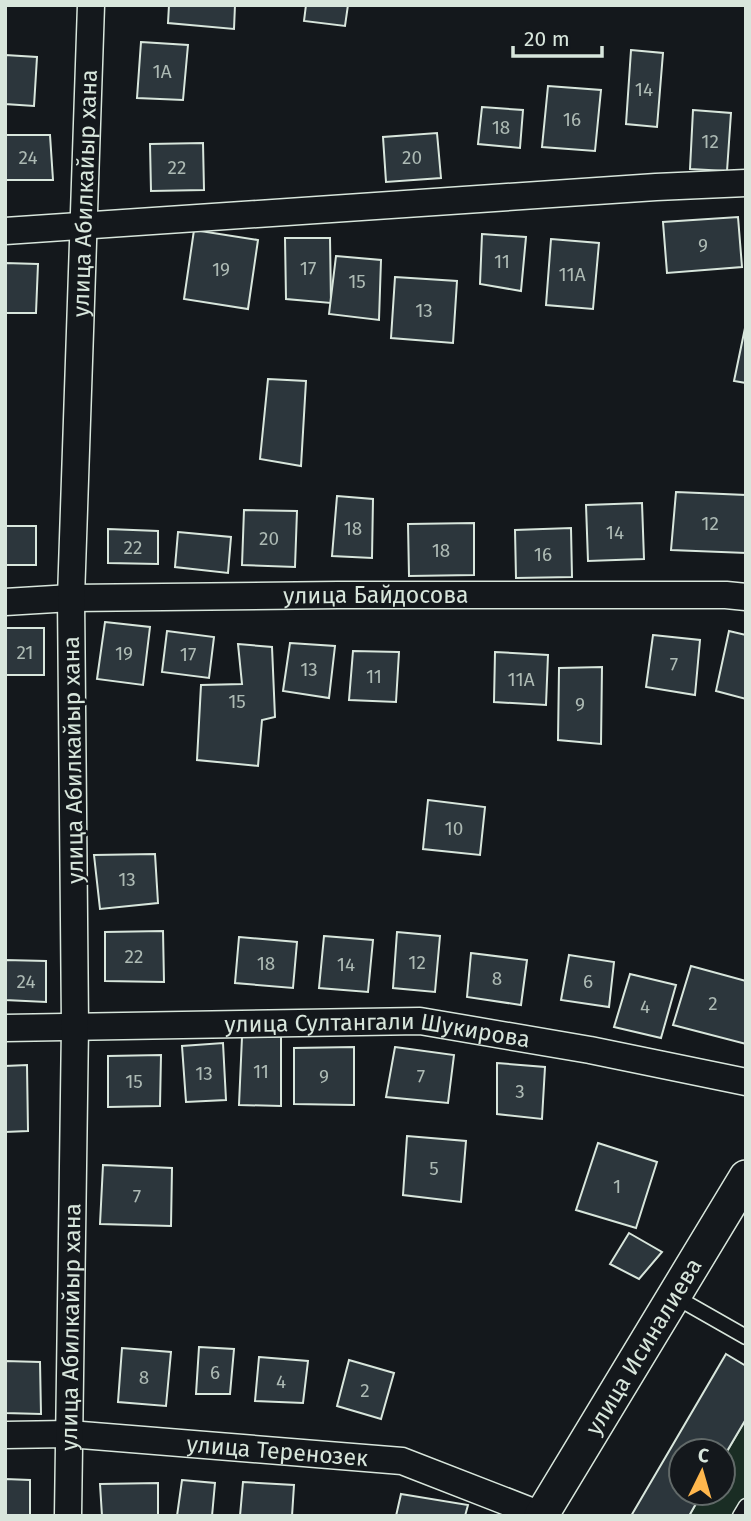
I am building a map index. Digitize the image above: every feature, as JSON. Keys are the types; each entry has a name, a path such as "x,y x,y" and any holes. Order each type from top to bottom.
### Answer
{"street":[{"name":"улица Абилкайыр хана","path":"68,1516 75,1026 71,598 91,5"},
{"path":"5,231 746,183"},
{"name":"улица Байдосова","path":"5,602 71,598 338,595 746,597"},
{"name":"улица Султангали Шукирова","path":"5,1028 419,1021 590,1050 746,1082"},
{"name":"улица Исиналиева","path":"541,1516 746,1177"},
{"name":"улица Теренозек","path":"5,1435 69,1434 402,1461 541,1516"}],"lane":[{"path":"674,1296 746,1337"},
{"path":"740,1516 746,1507"}],"green space":[{"path":"746,1419 746,1506 740,1516 689,1516 694,1507 737,1507 735,1437"}],"building":[{"path":"169,5 235,5 234,29 168,23"},
{"path":"306,5 348,5 345,26 304,21"},
{"path":"141,42 188,45 183,100 137,98"},
{"path":"631,50 663,53 657,127 626,124"},
{"path":"5,55 37,57 34,106 5,104"},
{"path":"548,86 601,90 595,151 542,147"},
{"path":"482,107 523,110 520,148 478,144"},
{"path":"693,110 731,113 727,171 690,169"},
{"path":"437,133 441,178 386,182 383,137"},
{"path":"5,135 50,135 53,180 5,180"},
{"path":"203,143 204,190 151,191 150,144"},
{"path":"738,217 742,267 667,273 663,222"},
{"path":"194,230 258,240 248,309 184,299"},
{"path":"482,234 526,237 521,291 480,284"},
{"path":"285,238 330,238 331,303 286,299"},
{"path":"551,239 599,243 593,309 546,305"},
{"path":"336,256 381,260 379,320 329,314"},
{"path":"5,263 38,264 36,313 5,313"},
{"path":"395,277 457,281 453,343 391,338"},
{"path":"746,329 746,383 734,381"},
{"path":"268,379 306,381 301,466 260,459"},
{"path":"676,492 746,495 746,553 671,550"},
{"path":"337,496 373,499 372,558 332,556"},
{"path":"642,503 644,559 588,561 586,505"},
{"path":"244,510 297,511 295,567 242,565"},
{"path":"474,523 474,575 409,576 408,524"},
{"path":"5,526 36,526 36,565 5,565"},
{"path":"571,528 572,577 516,578 515,530"},
{"path":"108,529 158,531 158,564 108,563"},
{"path":"178,532 231,537 228,573 175,567"},
{"path":"105,622 150,627 143,685 97,679"},
{"path":"5,628 44,628 44,675 5,675"},
{"path":"167,631 214,637 209,678 162,672"},
{"path":"729,631 746,635 746,699 716,691"},
{"path":"653,635 700,640 695,695 646,687"},
{"path":"290,643 335,646 329,698 283,691"},
{"path":"238,644 272,647 275,717 262,720 258,766 197,760 201,685 242,684"},
{"path":"353,651 399,652 396,702 349,700"},
{"path":"495,652 548,655 546,705 494,702"},
{"path":"602,667 601,744 558,740 559,668"},
{"path":"428,800 485,807 480,855 423,849"},
{"path":"155,854 158,903 100,909 94,855"},
{"path":"163,931 164,982 105,981 105,932"},
{"path":"397,932 440,936 435,992 393,988"},
{"path":"324,936 373,940 368,992 319,988"},
{"path":"239,937 297,942 293,988 235,983"},
{"path":"471,953 527,960 521,1005 467,997"},
{"path":"569,955 614,962 609,1007 561,1000"},
{"path":"5,960 46,961 46,1002 5,1000"},
{"path":"691,966 746,981 746,1044 673,1025"},
{"path":"630,974 676,985 661,1038 614,1027"},
{"path":"281,1036 281,1106 239,1105 242,1037"},
{"path":"223,1043 226,1100 186,1102 182,1046"},
{"path":"354,1047 354,1105 294,1104 294,1048"},
{"path":"395,1047 454,1055 448,1103 386,1097"},
{"path":"161,1055 160,1106 108,1107 108,1056"},
{"path":"497,1063 545,1067 542,1119 497,1114"},
{"path":"27,1065 28,1131 5,1132 5,1066"},
{"path":"407,1136 466,1141 461,1202 403,1195"},
{"path":"598,1143 657,1162 636,1228 576,1210"},
{"path":"103,1165 172,1168 171,1226 100,1224"},
{"path":"629,1233 662,1252 639,1279 610,1264"},
{"path":"199,1347 234,1349 230,1394 196,1394"},
{"path":"122,1348 171,1352 166,1406 118,1402"},
{"path":"726,1354 746,1366 746,1419 735,1437 677,1437"},
{"path":"259,1357 308,1361 303,1403 255,1401"},
{"path":"349,1360 394,1373 381,1419 337,1406"},
{"path":"5,1361 40,1362 41,1414 5,1413"},
{"path":"667,1455 667,1507 694,1507 689,1516 631,1516"},
{"path":"5,1479 30,1480 30,1516 5,1516"},
{"path":"182,1480 215,1483 212,1516 177,1516"},
{"path":"243,1482 294,1485 292,1516 240,1516"},
{"path":"158,1483 158,1516 102,1516 100,1484"},
{"path":"401,1494 468,1505 465,1516 396,1516"}]}
